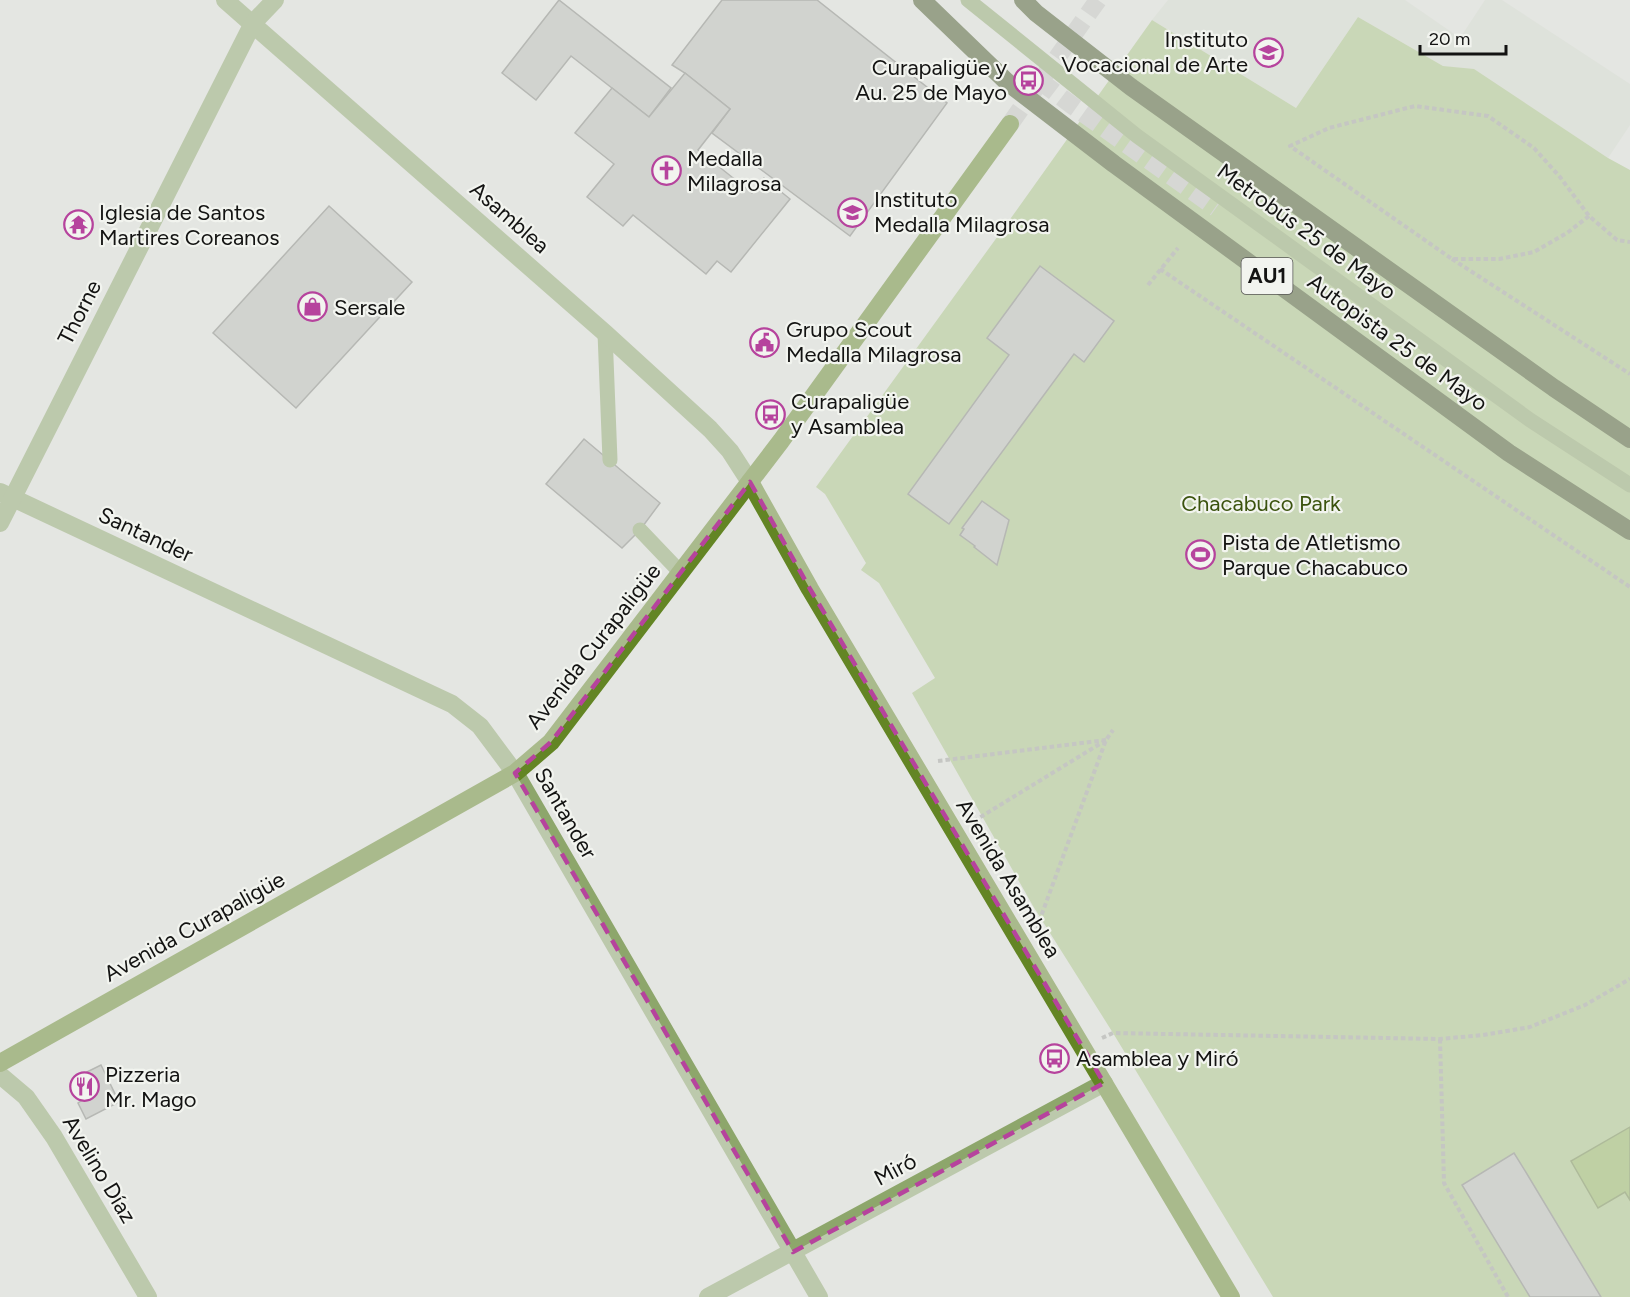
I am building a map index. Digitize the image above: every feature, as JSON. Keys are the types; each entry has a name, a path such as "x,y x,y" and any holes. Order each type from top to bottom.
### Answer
{"highway":[{"name":"Autopista 25 de Mayo","path":"922,0 1007,82 1114,164 1509,453 1630,531"},
{"path":"1023,0 1036,13 1131,87 1544,381 1630,439"}],"main road":[{"name":"Avenida Curapaligüe","path":"0,1063 515,773 551,742 750,482 1010,124"},
{"name":"Avenida Asamblea","path":"750,482 810,589 1231,1297"}],"street":[{"name":"Asamblea","path":"225,0 605,333 710,429 730,451 750,482"},
{"name":"Thorne","path":"0,523 6,495 252,23 275,0"},
{"name":"Santander","path":"6,495 452,704 480,726 515,773 819,1297"},
{"name":"Avelino Díaz","path":"0,1075 26,1097 54,1137 148,1297"},
{"name":"Miró","path":"708,1297 1104,1083"}],"lane":[{"name":"Metrobús 25 de Mayo","path":"968,0 1137,136 1530,420 1630,485"},
{"path":"605,333 610,460"},
{"path":"640,530 681,573"}],"path":[{"path":"1630,242 1617,240 1589,216 1560,177 1533,148 1488,116 1415,106 1329,128 1290,146 1452,259 1630,374"},
{"path":"1452,259 1499,259 1534,252 1567,233 1589,216"},
{"path":"1148,285 1178,248"},
{"path":"1160,269 1630,587"},
{"path":"1031,962 1040,919 1106,740 1113,730"},
{"path":"914,764 1106,740"},
{"path":"955,833 1106,740"},
{"path":"1083,1048 1113,1033 1440,1039 1484,1035 1530,1027 1585,1005 1630,979"},
{"path":"1440,1039 1444,1183 1508,1297"}],"highlighted area":[{"path":"750,482 810,589 1104,1083 793,1252 515,773 551,742"}],"shaded area":[{"path":"1168,0 1405,0 1460,38 1485,0 1502,0 1630,84 1630,125 1608,158 1474,70 1443,66 1358,17 1296,108 1152,20"},
{"path":"1630,1127 1630,1200 1625,1192 1598,1208 1571,1161"}],"green space":[{"name":"Chacabuco Park","path":"1358,17 1443,66 1474,69 1608,158 1630,170 1630,1297 1273,1297 1033,906 912,693 935,678 879,583 861,570 866,563 825,494 816,487 1152,20 1296,108"}],"building":[{"path":"559,0 671,88 649,117 571,56 536,100 502,73"},
{"path":"722,0 817,0 947,103 850,236 712,133 730,109 672,65"},
{"name":"Medalla Milagrosa","path":"685,73 730,109 698,150 752,193 764,178 790,199 731,272 717,261 706,274 633,215 623,226 587,197 614,164 575,133 612,88 649,117"},
{"name":"Sersale","path":"329,206 412,282 296,408 213,333"},
{"path":"1040,266 1114,321 1084,362 1074,354 949,524 908,494 1009,355 987,338"},
{"path":"584,439 660,503 640,530 622,548 546,484"},
{"path":"982,501 1009,520 997,565 960,535 964,529 962,528"},
{"path":"101,1065 119,1102 86,1119 78,1103 81,1101 72,1083"},
{"path":"1514,1153 1601,1297 1530,1297 1462,1185"}],"tunnel":[{"path":"1010,124 1098,0"},
{"path":"1040,81 1216,208"}],"place":[{"name":"Instituto Vocacional de Arte","path":"1269,52"},
{"name":"Curapaligüe y Au. 25 de Mayo","path":"1028,80"},
{"name":"Medalla Milagrosa","path":"666,171"},
{"name":"Instituto Medalla Milagrosa","path":"853,212"},
{"name":"Iglesia de Santos Martires Coreanos","path":"78,225"},
{"name":"Sersale","path":"313,307"},
{"name":"Grupo Scout Medalla Milagrosa","path":"765,342"},
{"name":"Curapaligüe y Asamblea","path":"770,414"},
{"name":"Pista de Atletismo Parque Chacabuco","path":"1201,555"},
{"name":"Asamblea y Miró","path":"1055,1058"},
{"name":"Pizzeria Mr. Mago","path":"84,1087"}]}
